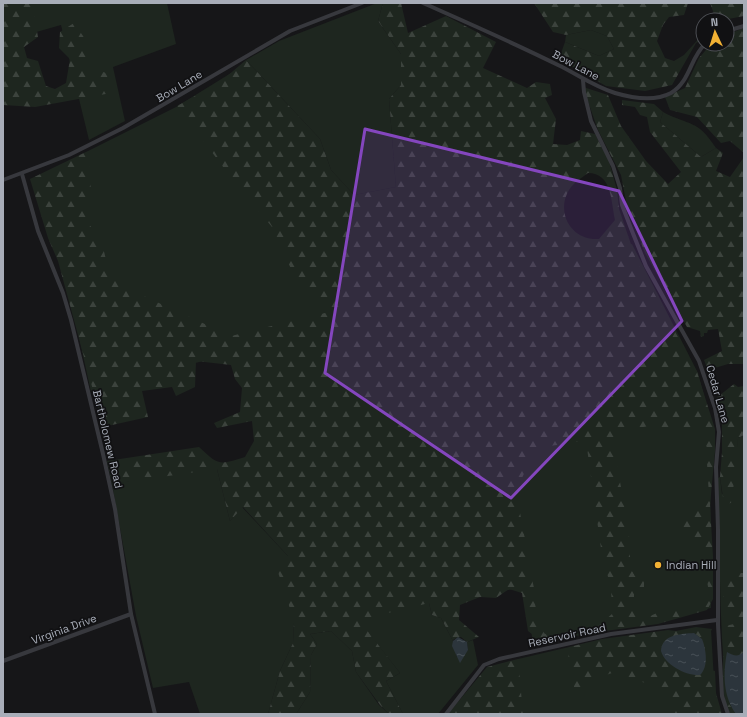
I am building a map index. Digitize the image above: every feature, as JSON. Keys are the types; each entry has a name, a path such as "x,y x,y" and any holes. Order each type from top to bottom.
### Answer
{"street":[{"name":"Bow Lane","path":"3,180 69,155 123,128 290,31 362,3"},
{"name":"Bow Lane","path":"422,3 559,65 596,86 616,93 635,97 655,98 672,92 685,80 699,52"},
{"name":"Cedar Lane","path":"583,80 584,92 591,121 613,166 627,219 646,266 698,361 715,408 719,432 716,467 718,529 717,620 720,681 722,696 728,714"},
{"name":"Bartholomew Road","path":"22,174 38,230 63,293 71,320 115,509 132,614 155,714"},
{"name":"Virginia Drive","path":"3,661 132,614"},
{"name":"Reservoir Road","path":"446,714 484,665 499,659 611,634 717,620"}],"highlighted area":[{"path":"365,129 619,191 682,321 511,498 325,373"}],"green space":[{"path":"3,3 32,3 38,37 24,47 27,58 38,61 46,86 55,89 66,83 70,59 59,48 60,32 74,23 83,36 93,56 87,68 107,73 111,93 35,107 3,105"},
{"path":"17,3 167,3 176,44 113,67 125,121 89,140 61,25 26,35"},
{"path":"377,3 383,3 378,21 401,54 401,85 389,99 396,187 354,195 331,170 320,139 246,60 279,41"},
{"path":"383,3 401,3 408,33 446,16 496,42 483,68 527,88 536,82 550,84 552,95 545,98 556,119 553,144 567,145 580,140 581,131 595,134 609,161 617,190 619,209 637,262 697,372 715,429 715,451 710,505 713,557 713,599 707,610 658,624 552,638 537,638 528,631 522,593 509,589 496,598 480,597 460,605 459,620 479,637 467,642 461,637 454,639 453,641 441,618 432,615 429,603 359,620 400,673 386,681 403,714 389,714 380,705 356,672 352,651 331,631 310,634 317,644 311,655 310,692 296,714 268,714 280,671 293,643 294,621 277,569 288,556 243,507 230,521 217,469 112,484 107,461 199,447 215,461 224,462 245,457 254,441 252,421 217,428 214,423 240,412 242,388 235,379 231,365 196,361 195,387 176,396 172,387 142,391 148,417 103,427 58,261 48,238 30,179 88,151 91,192 87,222 101,239 108,268 124,287 231,336 329,312 297,282 272,227 236,184 177,106 219,83 246,60 320,139 331,170 354,195 396,187 389,99 401,85 401,54 378,21","holes":["588,173 596,174 606,183 611,197 615,220 599,239 580,235 573,229 565,214 564,205 566,196 571,187","660,424 661,431 665,433 672,429 705,428 703,439 710,454 707,463 709,496 698,501 691,507 686,515 683,527 691,540 701,547 710,598 700,606 656,613 646,618 634,614 634,594 644,592 644,578 635,576 630,567 630,543 616,460 616,432","582,441 587,448 603,563 611,585 612,614 596,628 545,634 537,624 534,588 528,562 517,489 527,467 531,449"]},
{"path":"534,3 688,3 684,15 669,17 663,25 657,41 665,58 674,61 684,55 695,43 695,45 672,85 645,91 606,86 559,59 565,42 599,56 614,49 607,36 591,30 566,35 553,32"},
{"path":"710,3 744,3 744,16 735,18 735,12 713,12"},
{"path":"744,29 744,153 730,141 721,143 697,117 670,110 665,97 685,88 699,58 704,52 735,52 735,32"},
{"path":"591,30 607,36 614,49 599,56 565,42 566,35"},
{"path":"231,73 282,212 503,278 632,244 698,373 710,418 711,608 533,645 526,587 429,603 432,615 441,618 453,641 457,657 468,650 467,642 473,640 478,665 438,714 403,714 386,681 400,673 358,620 294,623 293,643 280,671 268,714 200,714 189,682 153,688 136,616 112,484 211,467 217,469 230,521 242,507 288,556 298,580 246,349 91,392 74,314 88,151 176,107"},
{"path":"583,87 608,95 621,126 646,161 668,184 681,172 650,132 647,117 640,115 635,107 622,105 622,100 654,104 663,112 660,122 701,157 716,148 723,153 716,171 730,177 744,157 744,364 728,364 708,370 704,360 722,351 718,329 708,330 707,333 704,333 704,336 701,337 700,331 687,327 645,253 627,206 621,175 598,130"},
{"path":"663,112 692,124 704,132 716,148 701,157 660,122"},
{"path":"734,384 738,387 744,386 744,435 738,438 737,464 731,503 724,504 720,477 722,424 715,399"},
{"path":"744,435 744,714 732,714 726,686 722,639 718,478 720,477 722,494 733,488 738,438"},
{"path":"725,573 744,573 744,619 724,622 723,596"},
{"path":"734,624 744,625 744,652 740,656 733,656 729,704 736,714 730,714 726,704 723,682 725,626"},
{"path":"696,627 712,629 709,635 702,639 694,633 668,637 661,651 670,664 685,674 695,675 712,670 715,671 716,693 722,714 671,714 667,691 615,672 594,679 585,689 574,687 572,668 568,667 569,647 602,639 668,630 676,631"},
{"path":"711,629 716,714 450,714 518,662 518,659 569,647 569,651 669,634"},
{"path":"331,631 352,651 356,672 379,705 389,714 296,714 310,692 311,655 317,644 310,634"},
{"path":"518,659 523,714 448,714 487,667"}],"water":[{"path":"694,633 702,639 705,648 706,663 703,672 700,675 689,674 677,669 667,661 661,651 662,645 668,638"},
{"path":"458,637 467,642 468,650 460,663 452,646 453,641"},
{"path":"727,652 740,655 744,652 744,714 736,714 726,692 725,668"}],"place":[{"name":"Indian Hill","path":"658,565"}]}
